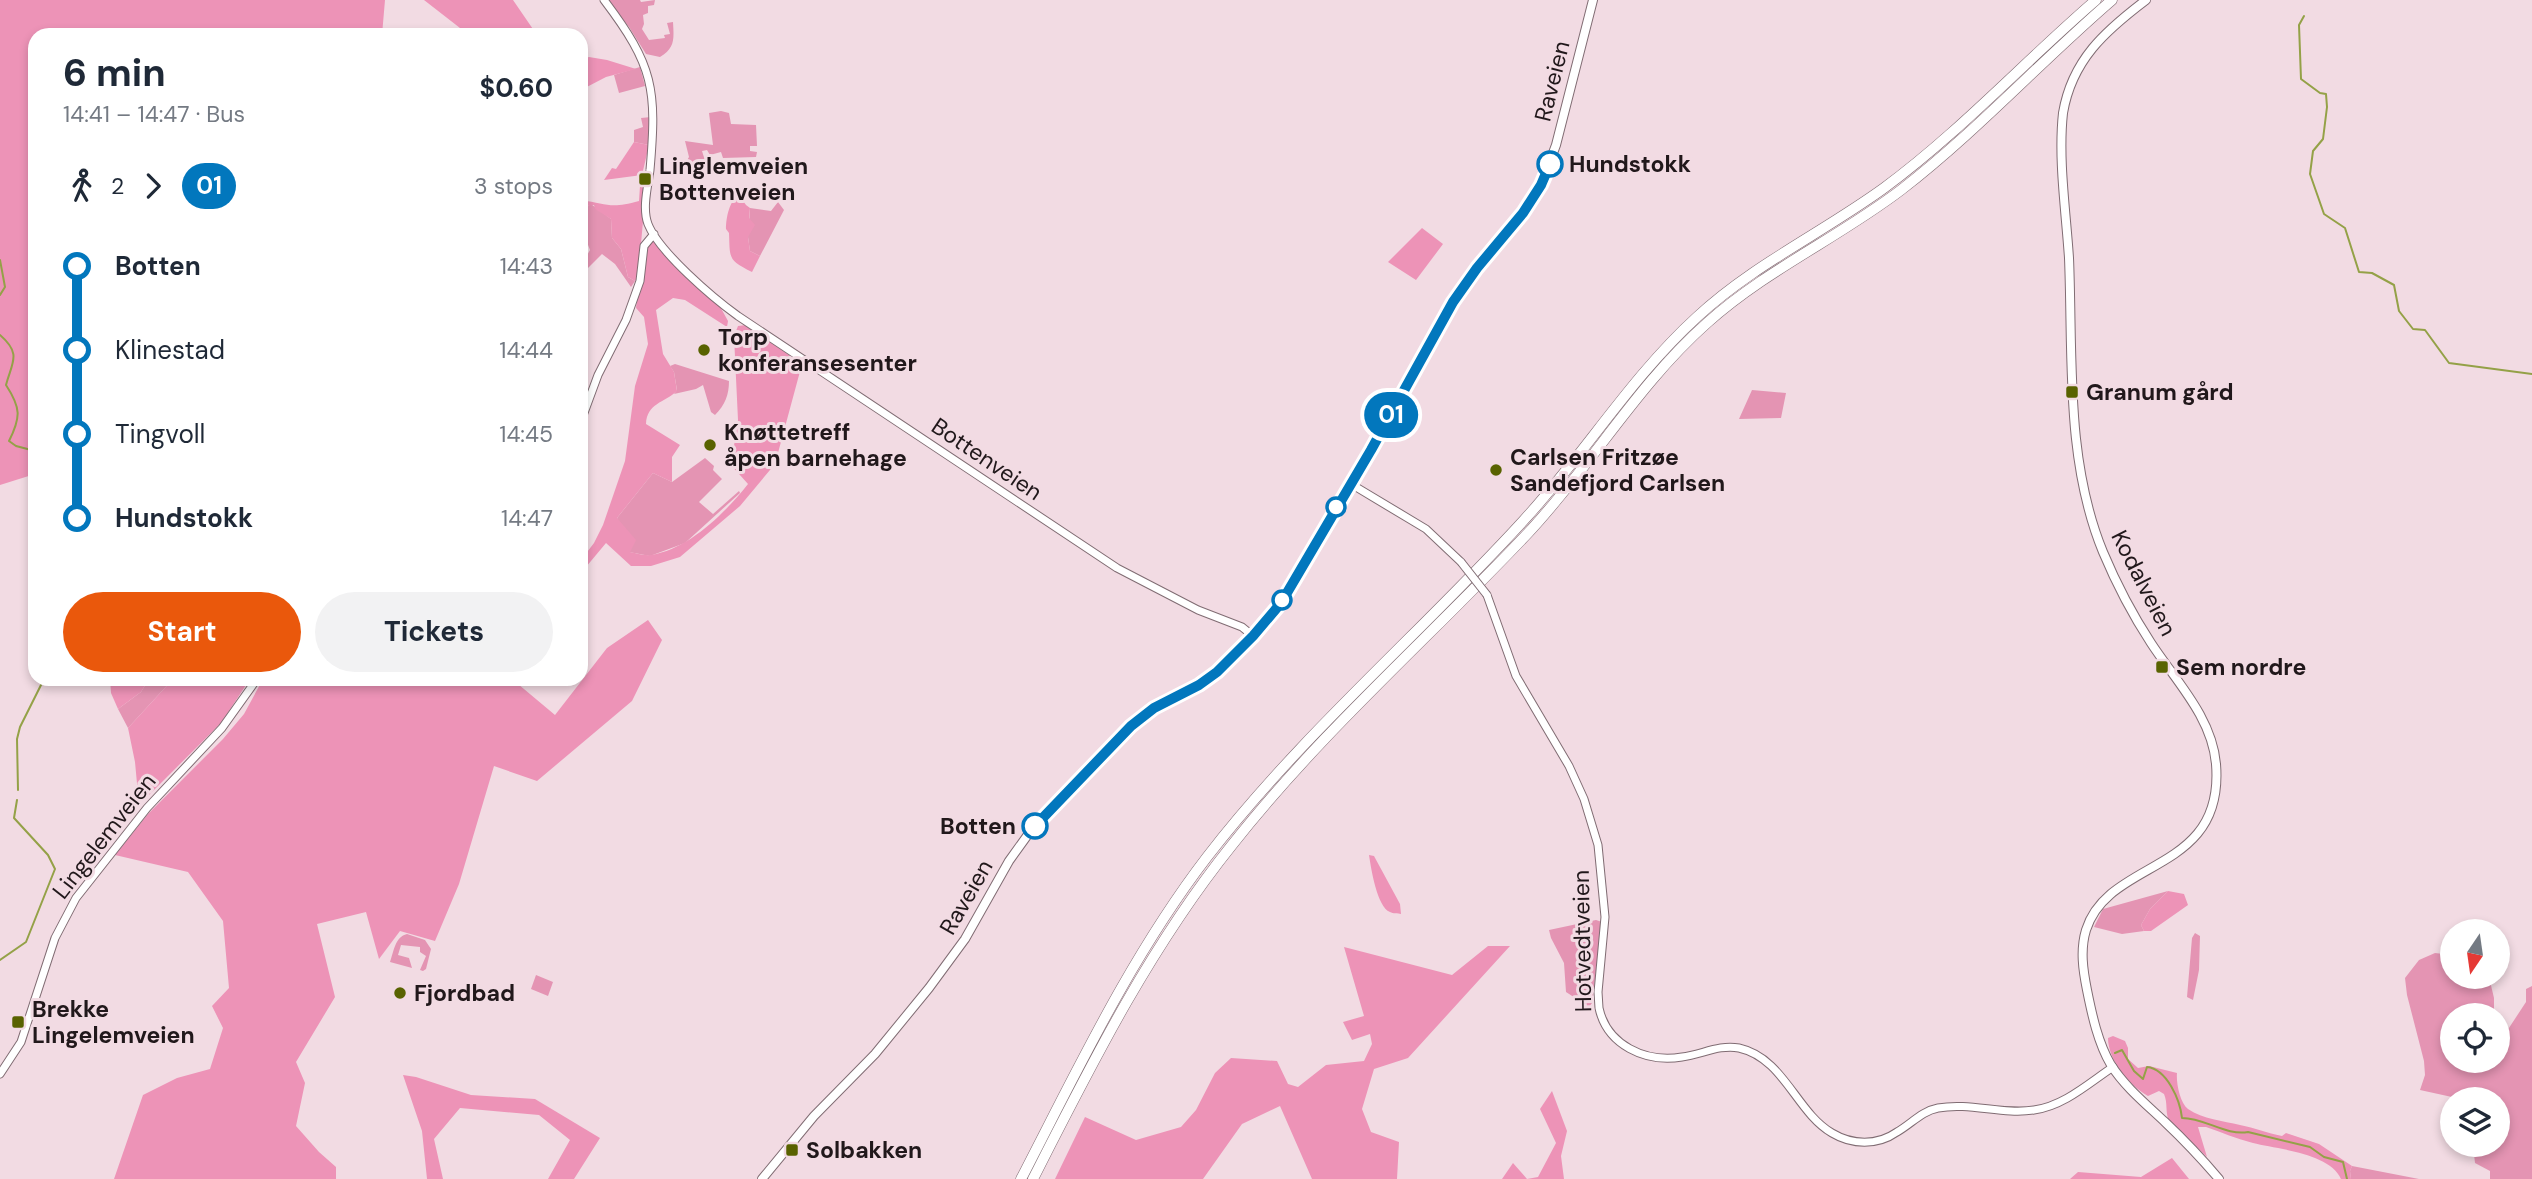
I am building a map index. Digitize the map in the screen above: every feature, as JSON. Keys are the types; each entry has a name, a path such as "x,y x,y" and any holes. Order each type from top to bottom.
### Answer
{"highway":[{"path":"1021,1179 1136,962 1174,903 1225,835 1290,761 1550,492 1667,346 1733,286 1870,198 1910,168 2096,0"},
{"path":"1033,1179 1146,968 1184,909 1228,850 1291,776 1559,499 1676,354 1740,296 1910,183 2112,0"}],"main road":[{"path":"588,402 598,375 626,320 640,281 644,246 654,234 646,212 654,118 650,85 636,46 604,0"},
{"name":"Raveien","path":"762,1179 814,1116 874,1054 929,988 960,947 1009,861 1032,829 1140,718 1211,677 1253,636 1289,590 1453,302 1477,268 1523,213 1541,185 1556,145 1593,0"},
{"name":"Kodalveien","path":"2146,0 2104,33 2085,55 2072,79 2063,113 2078,455 2083,487 2101,548 2141,626 2191,700 2205,726 2215,754 2216,778 2210,810 2193,838 2168,860 2112,893 2095,910 2087,927 2082,954 2087,993 2101,1042 2113,1067 2125,1083 2219,1179"},
{"name":"Bottenveien","path":"654,234 699,286 737,316 1117,568 1174,598 1242,627 1253,636"},
{"name":"Hotvedtveien","path":"1351,484 1426,528 1461,562 1487,595 1516,676 1569,766 1592,825 1602,875 1605,907 1599,1008 1603,1023 1618,1042 1642,1054 1658,1057 1678,1058 1727,1047 1748,1051 1771,1066 1823,1127 1843,1140 1857,1143 1888,1137 1938,1108 2028,1111 2048,1107 2113,1067"},
{"name":"Lingelemveien","path":"0,1074 21,1042 55,937 76,898 147,808 222,728 252,686"},
{"name":"Raveien","path":"768,1179 782,1154"}],"shaded area":[{"path":"0,0 385,0 383,28 28,28 28,476 0,485"},
{"path":"424,0 513,0 532,28 460,28"},
{"path":"607,0 655,0 654,5 648,6 648,13 643,15 642,29 649,40 665,38 664,35 670,34 667,23 673,22 673,38 668,50 660,57 646,54"},
{"path":"588,57 636,69 606,77 588,86"},
{"path":"640,67 645,86 619,93 614,75"},
{"path":"709,113 729,113 731,124 756,125 757,146 750,146 750,151 757,152 756,157 723,158 721,152 710,155 707,150 702,151 707,167 714,166 713,171 680,172 689,157 685,141 713,145"},
{"path":"651,117 649,145 634,142 634,130 643,127 641,118"},
{"path":"634,142 649,145 642,175 604,180 612,168 616,169"},
{"path":"640,186 646,188 638,277 635,281 628,277 621,249 612,238 611,219 595,209 594,205 588,206 588,201 622,205 639,201"},
{"path":"739,195 750,208 749,218 755,225 748,237 750,251 760,256 752,272 732,258 729,233 726,229 730,205"},
{"path":"778,202 784,210 760,256 750,251 750,208 771,211"},
{"path":"591,204 611,219 612,238 621,249 628,277 635,281 631,287 615,264 602,254 588,268 588,206"},
{"path":"1422,228 1443,244 1416,280 1388,262"},
{"path":"653,235 717,301 728,321 727,327 685,300 673,298 656,310 663,354 674,372 677,391 653,407 646,424 680,445 672,457 672,482 653,473 617,518 636,540 630,552 651,555 692,538 717,518 748,484 731,465 738,420 734,336 738,326 746,325 802,364 775,464 740,506 680,557 651,566 631,566 606,543 588,565 588,551 603,525 625,461 635,386 648,344 644,317 636,308 643,249"},
{"path":"675,364 729,381 726,400 715,415 711,412 703,385 674,394 677,390 674,372 670,366"},
{"path":"1752,390 1786,393 1781,418 1739,419"},
{"path":"705,458 722,479 699,502 713,514 739,491 740,493 685,543 650,556 629,552 617,518 653,473 672,482"},
{"path":"648,620 662,640 632,701 537,781 494,766 459,884 435,941 400,931 379,959 366,912 317,924 335,997 296,1062 305,1083 296,1126 336,1167 336,1179 114,1179 143,1095 177,1078 210,1069 223,1028 212,1006 229,988 223,921 188,872 115,855 148,814 223,739 244,714 259,686 520,686 555,715 578,686 588,686 588,672 607,648"},
{"path":"110,686 145,686 141,692 118,709"},
{"path":"145,686 167,686 128,728 118,709 141,692"},
{"path":"167,686 245,686 221,723 139,805 135,762 128,728"},
{"path":"1369,855 1374,856 1400,904 1401,914 1385,909 1375,886"},
{"path":"2168,891 2150,909 2141,925 2144,931 2122,934 2094,927 2103,909"},
{"path":"2168,891 2184,894 2188,905 2151,931 2144,931 2141,925 2150,909"},
{"path":"1596,920 1602,922 1592,1003 1589,1007 1566,992 1564,963 1549,930"},
{"path":"2195,933 2200,936 2199,970 2193,1000 2187,997 2192,938"},
{"path":"407,934 425,940 431,949 426,969 423,971 420,970 426,956 420,952 420,947 401,945 398,955 409,958 412,968 390,962 397,941"},
{"path":"1488,946 1510,946 1408,1058 1374,1069 1362,1109 1371,1132 1399,1142 1397,1179 1312,1179 1280,1106 1242,1124 1203,1179 1055,1179 1085,1117 1136,1140 1181,1127 1196,1110 1215,1073 1231,1058 1277,1061 1288,1084 1298,1087 1326,1065 1364,1061 1372,1044 1370,1034 1352,1040 1343,1022 1364,1016 1344,947 1452,975"},
{"path":"2440,954 2440,989 2492,989 2494,998 2494,1003 2440,1003 2440,1073 2510,1073 2510,1026 2526,1002 2526,989 2532,986 2532,1179 2490,1179 2490,1171 2475,1163 2474,1157 2510,1157 2510,1087 2440,1087 2440,1094 2420,1090 2425,1075 2424,1061 2405,978 2419,960"},
{"path":"536,975 553,982 548,996 531,989"},
{"path":"2113,1036 2125,1041 2128,1059 2138,1068 2149,1066 2177,1073 2179,1092 2188,1109 2213,1119 2282,1136 2286,1133 2319,1144 2352,1166 2351,1179 2341,1179 2335,1170 2315,1158 2198,1127 2207,1157 2169,1121 2164,1094 2159,1091 2148,1096 2121,1071 2109,1046 2108,1038"},
{"path":"403,1075 471,1095 535,1099 600,1138 574,1179 548,1179 570,1140 539,1115 460,1108 434,1139 443,1179 427,1179 422,1131"},
{"path":"1552,1091 1567,1131 1561,1156 1564,1179 1527,1179 1538,1177 1556,1143 1540,1109"},
{"path":"2172,1158 2189,1179 2070,1179 2078,1172 2141,1177"},
{"path":"1513,1163 1527,1179 1502,1179"},
{"path":"2352,1166 2419,1179 2351,1179"}],"waterway":[{"path":"2304,16 2299,25 2301,79 2320,93 2326,94 2327,107 2323,139 2313,151 2310,174 2324,214 2345,228 2359,272 2372,273 2394,285 2399,311 2413,329 2425,330 2449,363 2532,374"},
{"path":"0,260 5,287 0,295"},
{"path":"0,335 11,348 14,358 6,385 18,413 9,441 28,449"},
{"path":"18,790 17,739 20,727 40,686"},
{"path":"0,960 26,942 55,869 48,855 14,818 17,800"},
{"path":"2115,1053 2122,1050 2134,1071 2143,1079 2147,1067 2161,1073 2175,1094 2182,1118 2232,1132 2248,1132 2310,1147 2324,1157 2343,1162 2347,1179"}],"bus line":[{"name":"01","path":"1035,826 1131,726 1154,708 1199,685 1217,672 1281,603 1371,450 1453,302 1535,196 1550,164"}],"place":[{"name":"Hundstokk","path":"1550,164"},
{"name":"Linglemveien Bottenveien","path":"645,179"},
{"name":"Torp konferansesenter","path":"704,350"},
{"name":"Granum gård","path":"2072,392"},
{"name":"Knøttetreff åpen barnehage","path":"710,445"},
{"name":"Carlsen Fritzøe Sandefjord Carlsen","path":"1496,470"},
{"name":"Sem nordre","path":"2162,667"},
{"name":"Botten","path":"1035,826"},
{"name":"Fjordbad","path":"400,993"},
{"name":"Brekke Lingelemveien","path":"18,1022"},
{"name":"Solbakken","path":"792,1150"}]}
